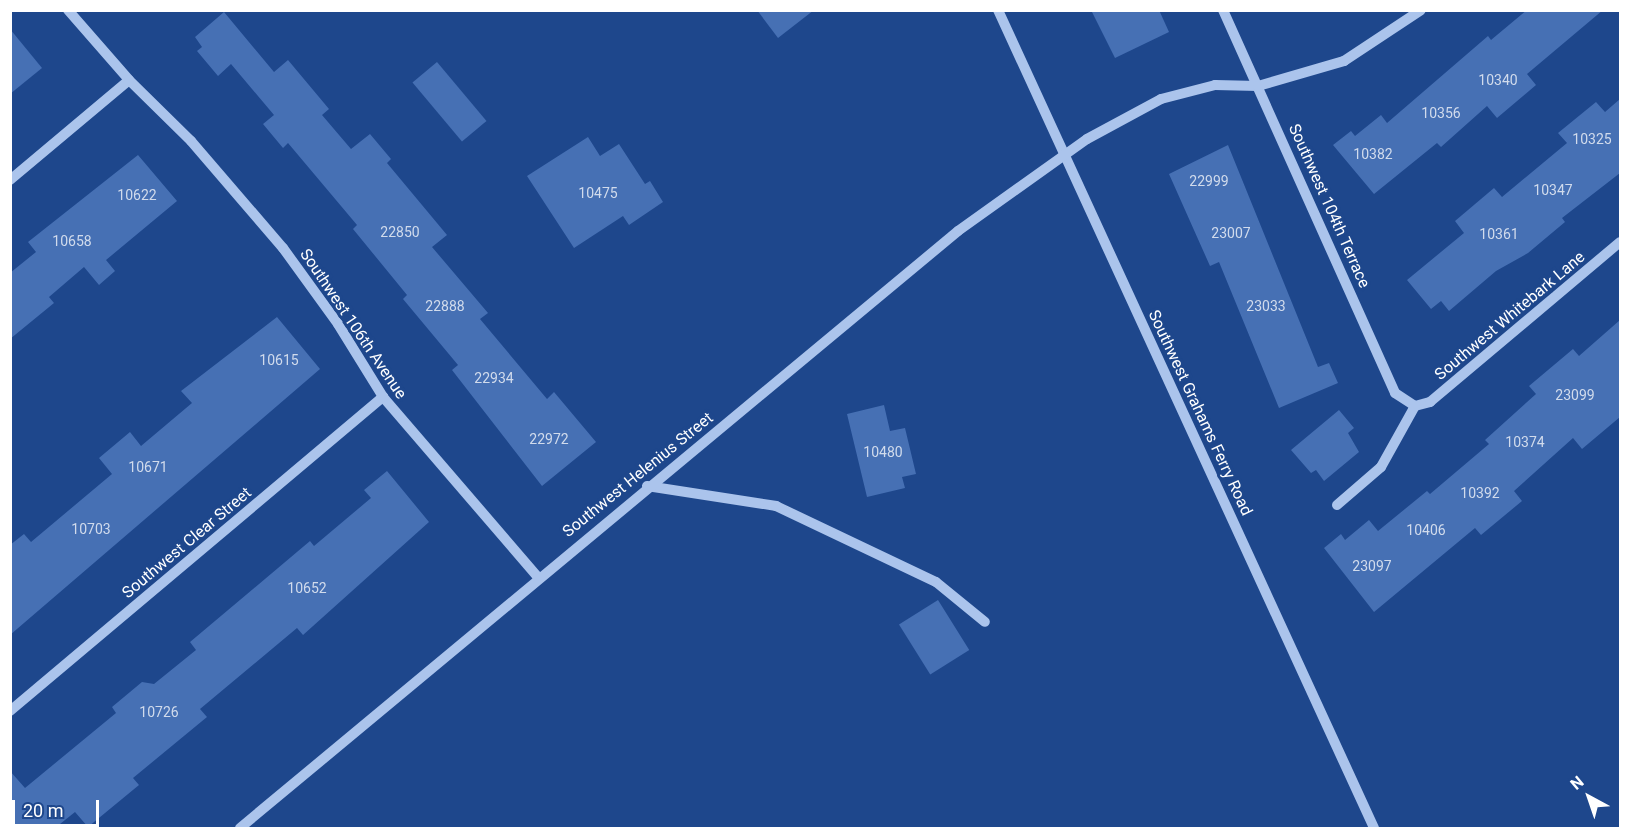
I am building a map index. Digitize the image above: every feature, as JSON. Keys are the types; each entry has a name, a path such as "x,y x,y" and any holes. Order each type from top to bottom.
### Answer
{"street":[{"name":"Southwest 106th Avenue","path":"68,10 129,80 191,141 283,248 338,324 383,398 538,577"},
{"name":"Southwest Grahams Ferry Road","path":"998,10 1374,828"},
{"name":"Southwest 104th Terrace","path":"1223,10 1395,393 1415,406"},
{"name":"Southwest Helenius Street","path":"240,828 647,486 958,231 1115,120 1161,99 1215,85 1258,86 1344,61 1421,10"},
{"path":"10,180 129,80"},
{"name":"Southwest Whitebark Lane","path":"1415,406 1430,402 1620,242"},
{"name":"Southwest Clear Street","path":"10,711 383,398"},
{"path":"1337,505 1381,467 1415,406"},
{"path":"647,486 776,506 936,582 985,622"}],"building":[{"path":"757,10 814,10 778,38"},
{"path":"1091,10 1159,10 1169,32 1115,58"},
{"path":"1527,10 1603,10 1527,74 1536,85 1497,118 1487,106 1441,147 1437,143 1374,194 1333,145 1351,131 1355,136 1381,115 1387,123 1488,36 1491,40"},
{"path":"224,12 274,72 288,60 329,109 322,115 351,149 370,134 391,159 387,163 447,235 432,247 488,313 480,319 547,399 554,392 596,442 542,486 452,370 458,365 403,299 407,295 353,229 357,225 288,143 283,148 263,124 274,115 231,64 218,76 197,51 202,47 195,37"},
{"path":"10,29 42,68 10,94"},
{"path":"437,62 486,121 462,142 412,83"},
{"path":"1620,99 1620,173 1562,218 1565,222 1528,253 1496,271 1449,311 1441,301 1431,309 1407,280 1464,233 1455,221 1494,188 1502,197 1567,143 1558,133 1596,102 1605,112"},
{"path":"588,137 600,156 619,144 645,184 650,181 663,202 629,225 623,216 574,248 527,176"},
{"path":"1228,145 1318,367 1329,363 1338,383 1279,408 1219,262 1210,266 1169,174"},
{"path":"138,155 177,201 106,260 115,271 99,285 84,267 49,297 54,303 10,339 10,273 36,252 28,242"},
{"path":"277,317 320,369 10,635 10,545 24,534 31,542 112,474 99,458 130,432 141,446 192,403 181,391"},
{"path":"1620,320 1620,417 1582,449 1573,438 1514,491 1522,501 1481,535 1475,528 1374,612 1324,548 1341,534 1345,540 1369,520 1378,531 1427,491 1430,494 1489,444 1485,440 1536,394 1529,386 1573,349 1579,356"},
{"path":"884,405 890,431 905,428 916,474 902,477 905,488 867,497 847,414"},
{"path":"1339,410 1354,428 1348,433 1359,452 1324,481 1316,470 1311,473 1291,450"},
{"path":"387,471 429,522 303,635 297,628 200,709 207,717 133,778 139,785 88,827 75,812 55,828 10,828 10,771 25,788 116,713 112,707 142,682 154,684 196,650 190,642 310,541 314,546 371,498 364,490"},
{"path":"938,600 969,650 930,674 899,624"}]}
